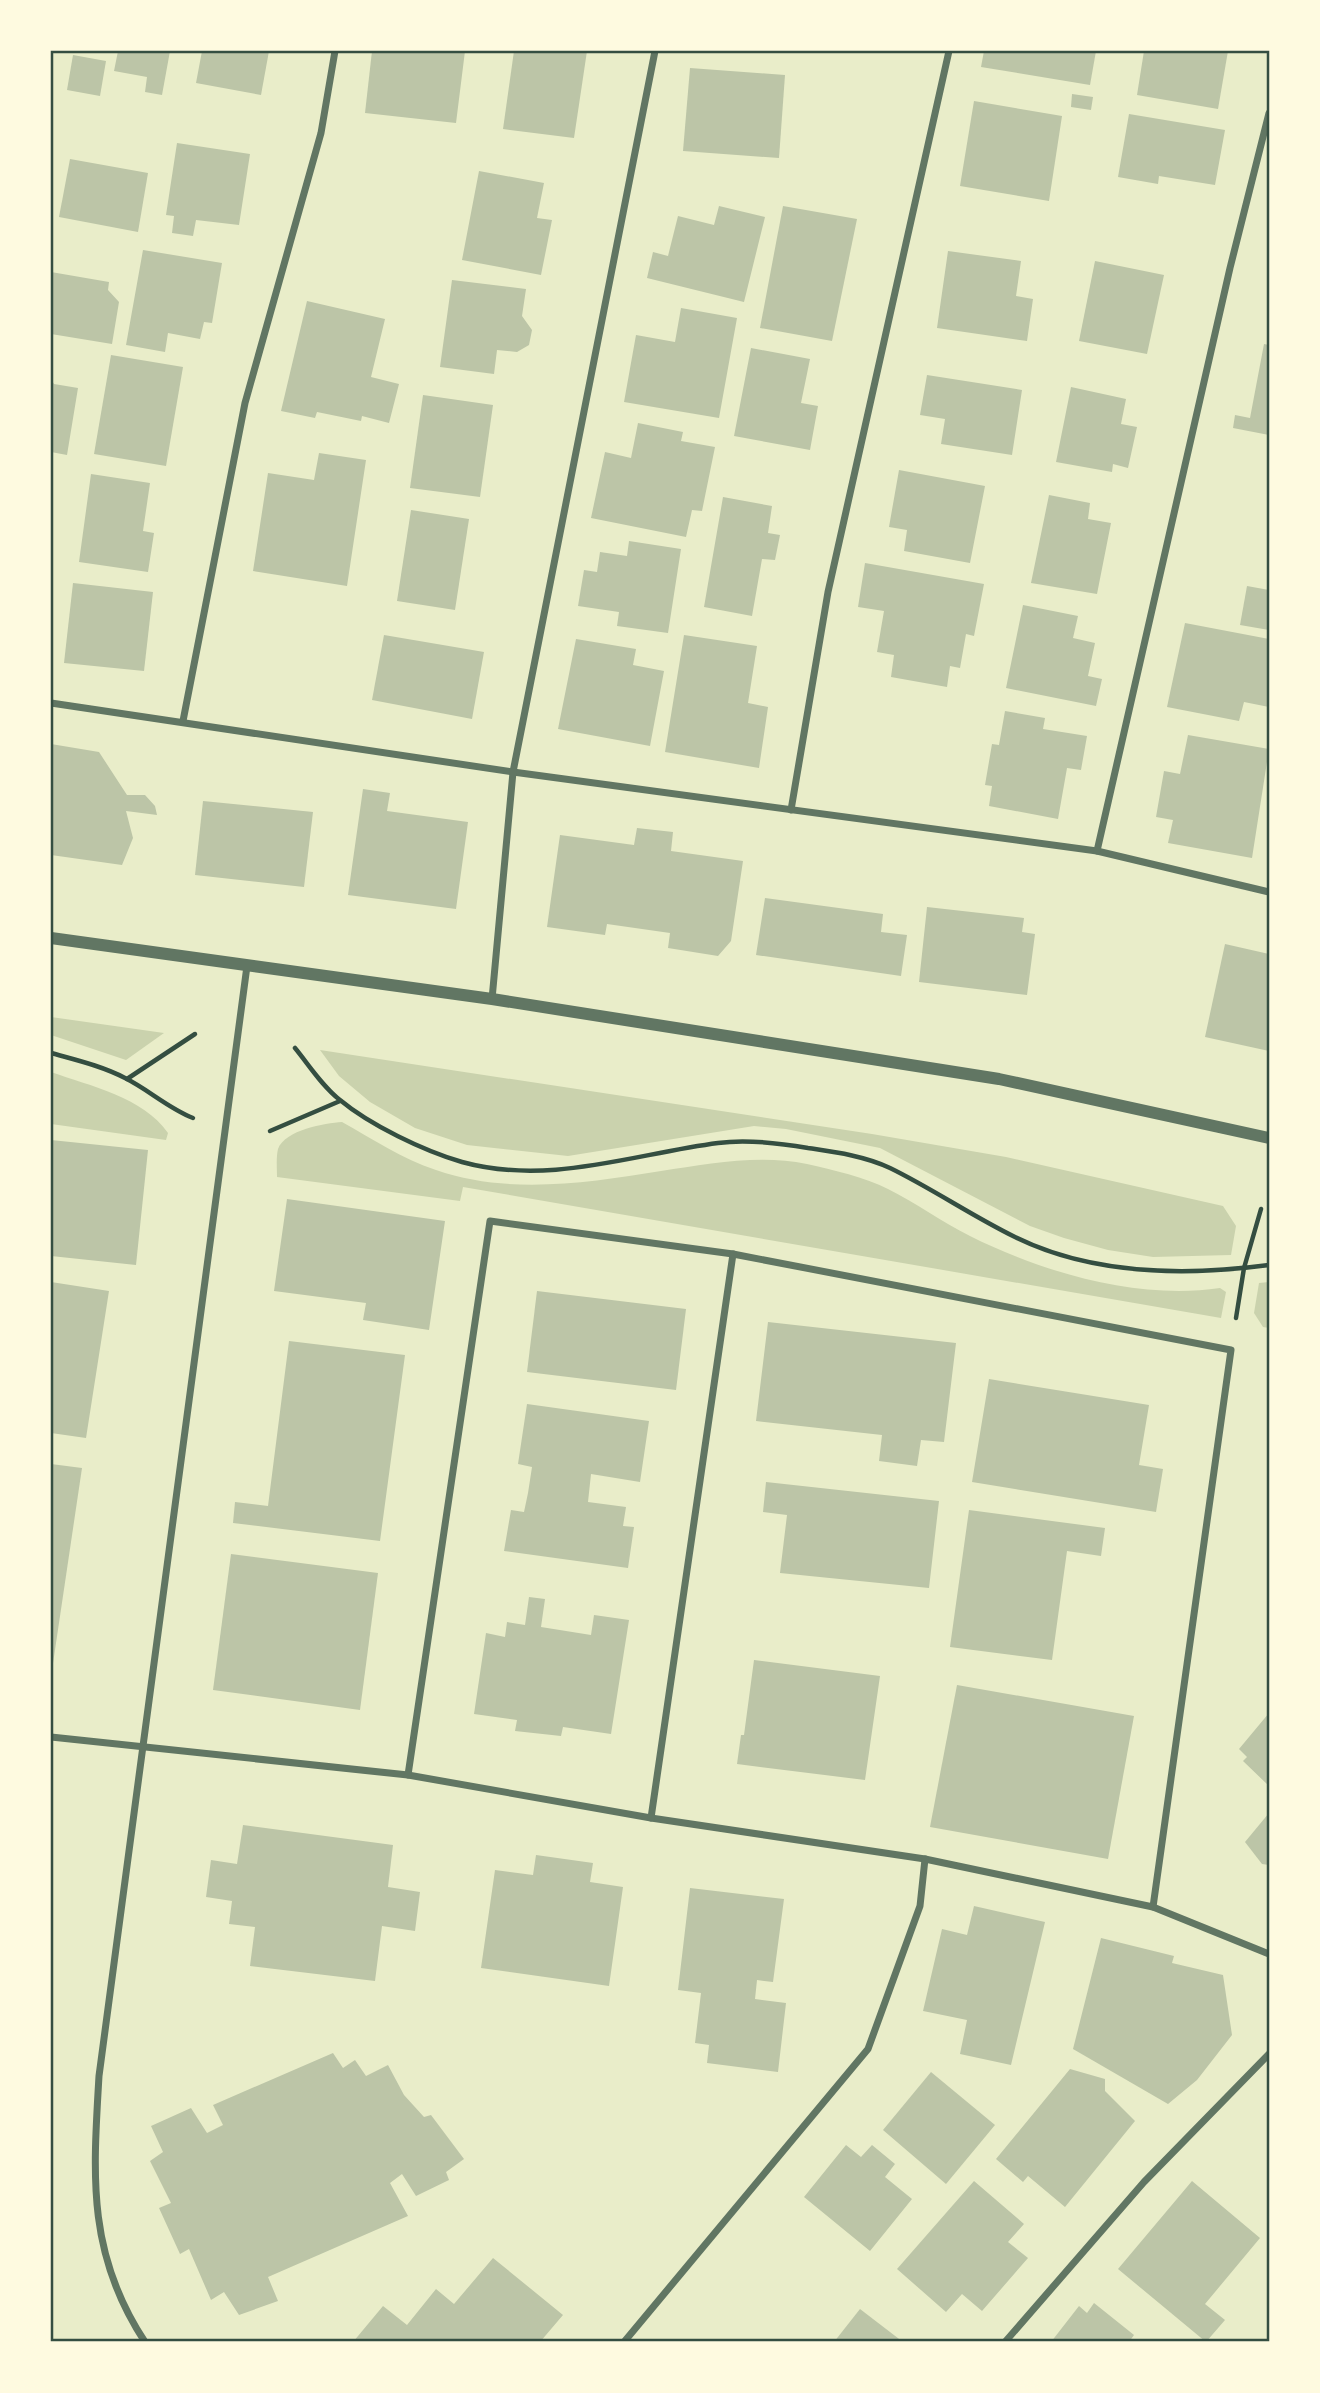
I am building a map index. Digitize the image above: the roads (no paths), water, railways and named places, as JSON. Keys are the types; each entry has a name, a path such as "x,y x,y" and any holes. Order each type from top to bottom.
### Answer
{"street":[{"path":"183,720 245,403 321,133 335,51"},
{"path":"492,999 513,772 655,51"},
{"path":"790,810 828,592 949,51"},
{"path":"1097,851 1230,268 1269,113"},
{"path":"51,703 183,720 513,772 1097,851 1269,892"},
{"path":"51,938 492,999 999,1079 1269,1138"},
{"path":"145,2342 127,2314 101,2244 94,2165 109,1984 227,1130 247,966"},
{"path":"408,1775 490,1221 733,1254 1231,1350 1153,1907"},
{"path":"651,1818 733,1254"},
{"path":"51,1737 143,1749 408,1775 651,1818 925,1859 1153,1907 1269,1954"},
{"path":"624,2342 868,2049 920,1906 925,1859"},
{"path":"1005,2342 1144,2182 1269,2054"}]}
